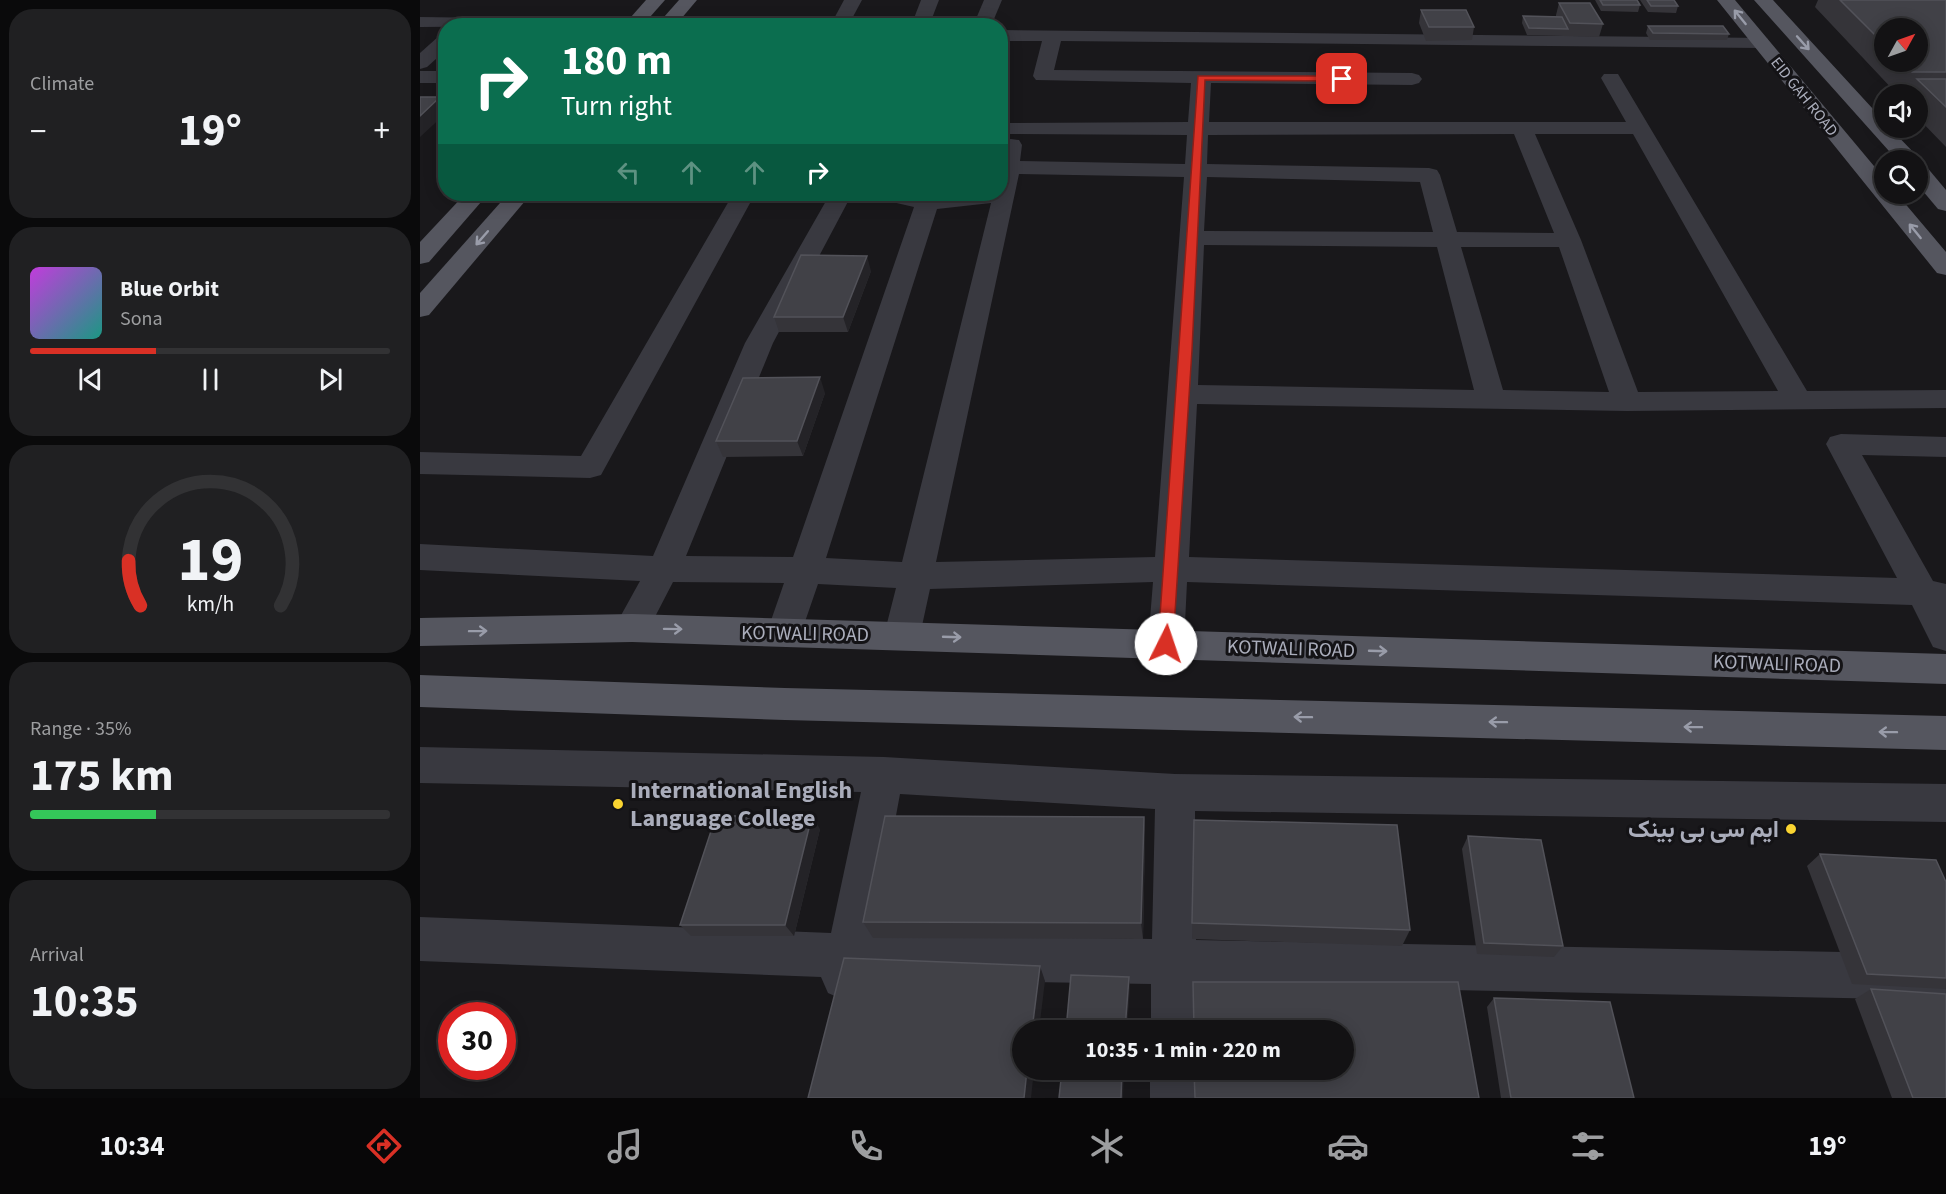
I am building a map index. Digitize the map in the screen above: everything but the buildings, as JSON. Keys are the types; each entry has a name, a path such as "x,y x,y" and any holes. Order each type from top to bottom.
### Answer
{"main road":[{"path":"639,18 656,0"},
{"path":"673,18 688,0"},
{"name":"EID GAH ROAD","path":"1726,0 1874,181"},
{"name":"EID GAH ROAD","path":"1763,0 1899,150"},
{"path":"1928,183 1946,204"},
{"path":"420,257 471,201"},
{"path":"420,309 514,201"},
{"name":"EID GAH ROAD","path":"1893,204 1946,268"},
{"name":"KOTWALI ROAD","path":"420,632 632,628 1946,669"},
{"path":"420,691 785,704 1946,733"}],"street":[{"path":"843,18 853,0"},
{"path":"923,18 930,0"},
{"path":"985,18 993,0"},
{"path":"470,18 483,8"},
{"path":"420,22 438,23"},
{"path":"1008,35 1760,42"},
{"path":"1053,35 1043,76 1412,80"},
{"path":"420,63 438,47"},
{"path":"420,77 438,76"},
{"path":"1166,644 1193,238 1201,78"},
{"path":"1611,78 1797,399"},
{"path":"1008,128 1639,128"},
{"path":"1522,128 1569,240 1627,402"},
{"path":"1008,139 1012,148 1008,173"},
{"path":"1009,167 1429,175 1491,399"},
{"path":"420,464 590,467 740,201"},
{"path":"632,628 663,569 759,343 837,201"},
{"path":"918,201 927,203 946,201"},
{"path":"902,635 1003,201"},
{"path":"785,632 927,203"},
{"path":"1193,238 1569,240"},
{"path":"1183,394 1627,402 1946,399"},
{"path":"1946,447 1841,444 1934,594 1946,637"},
{"path":"420,557 663,569 806,570 916,576 1171,569 1934,594"},
{"path":"420,765 884,776 1175,792 1946,803"},
{"path":"834,1010 850,956 884,776"},
{"path":"1174,1020 1175,792"},
{"path":"420,939 850,956 1946,977"},
{"path":"1174,1080 1174,1098"}],"place":[{"name":"International English Language College","path":"618,804"},
{"name":"ایم سی بی بینک","path":"1791,829"}],"route":[{"path":"1166,644 1193,238 1201,78 1342,79"}]}
